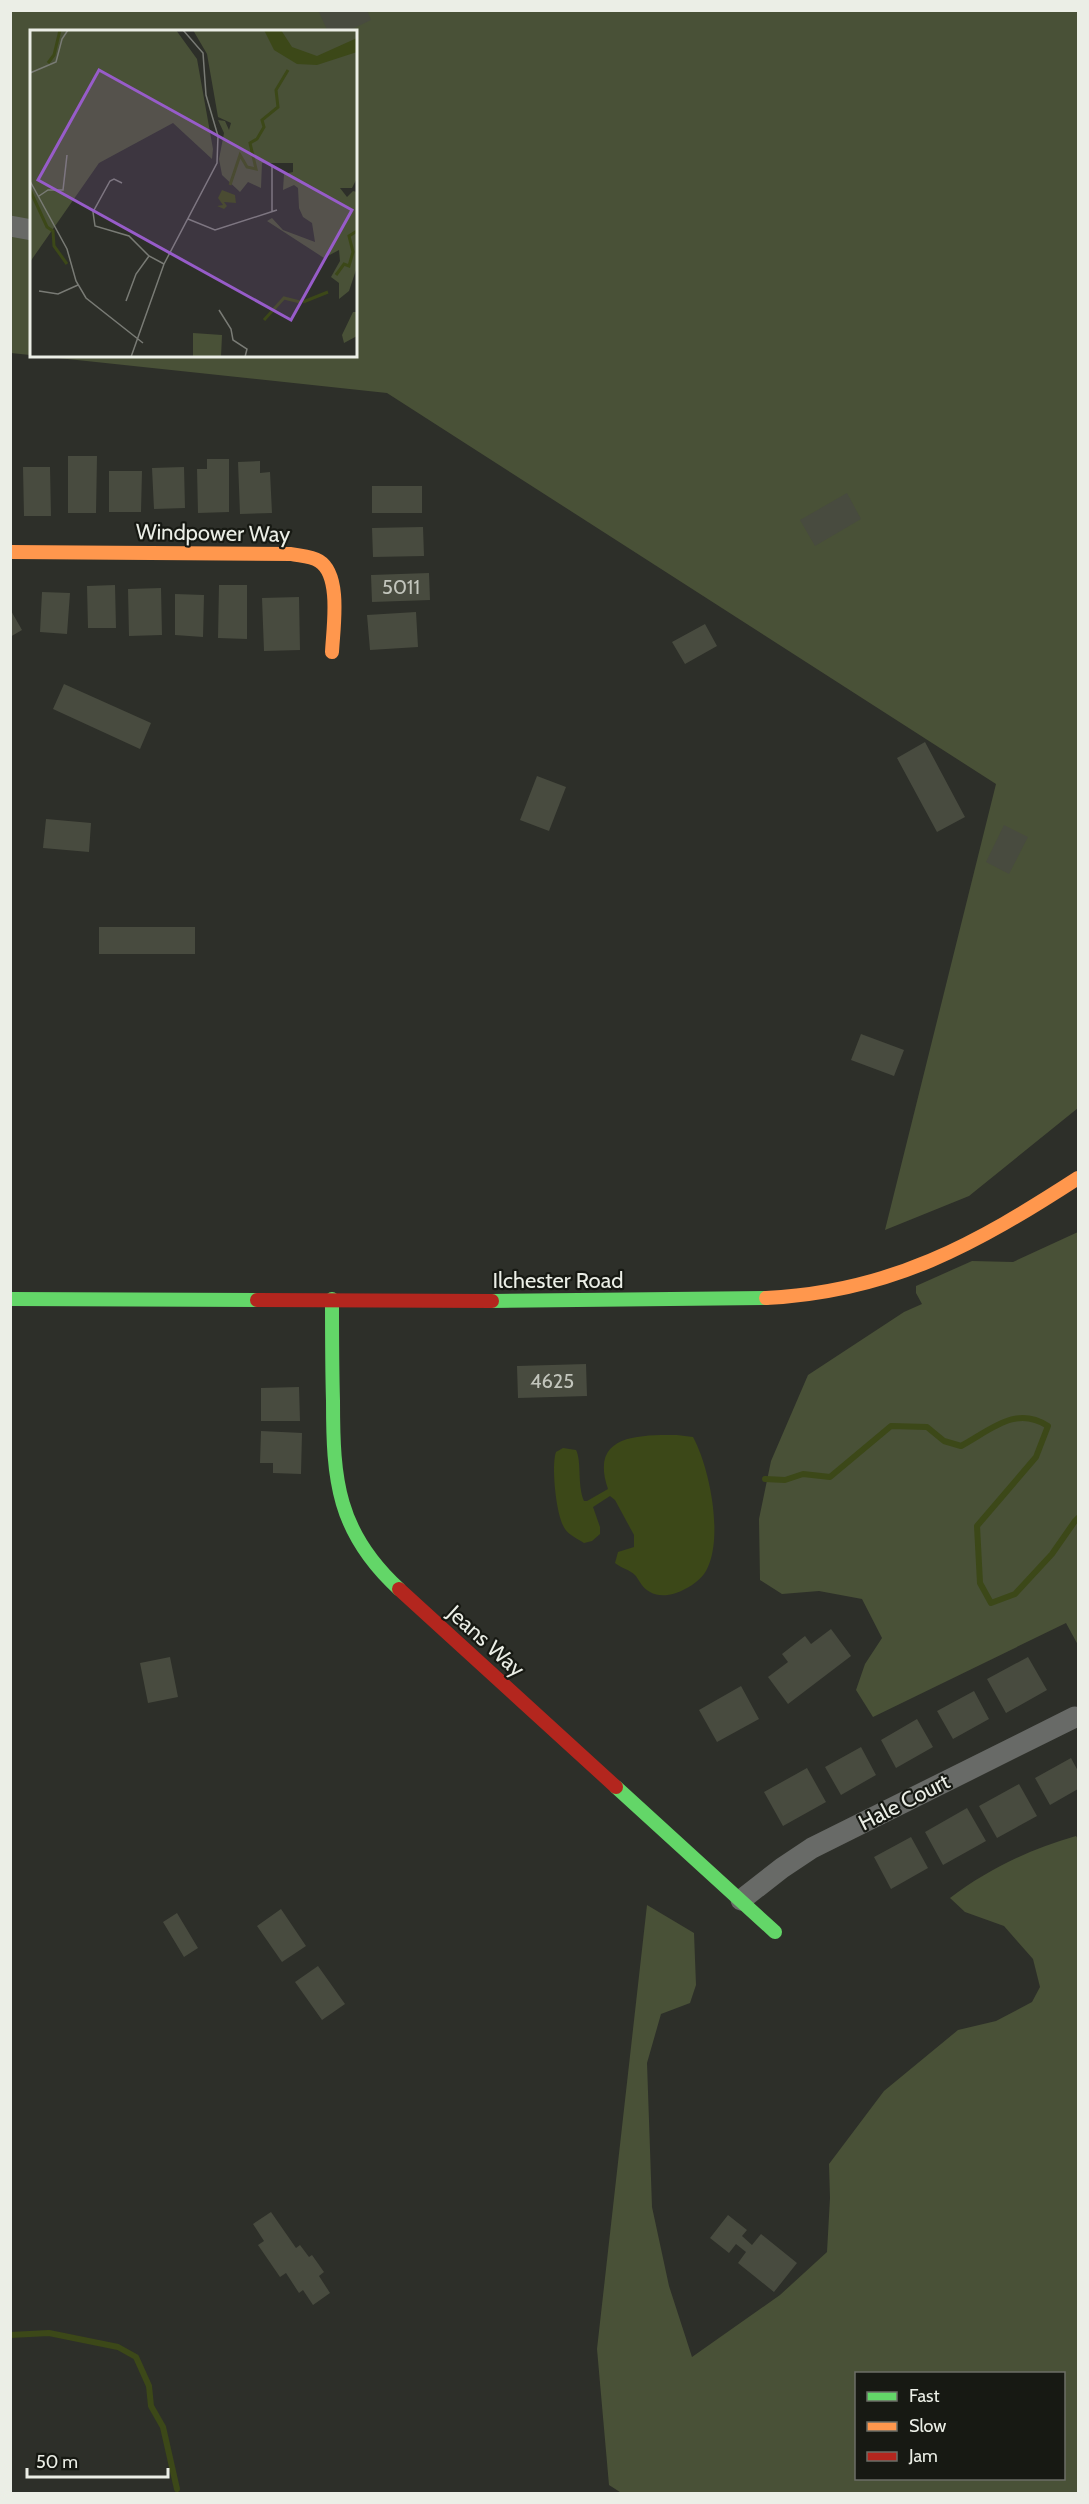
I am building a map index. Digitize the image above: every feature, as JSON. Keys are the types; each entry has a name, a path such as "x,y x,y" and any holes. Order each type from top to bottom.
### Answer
{"street":[{"path":"10,226 30,230"},
{"name":"Windpower Way","path":"10,552 291,554 312,558 322,563 333,585 332,652"},
{"name":"Ilchester Road","path":"10,1299 569,1302 749,1299 815,1294 874,1282 926,1263 983,1236 1078,1178"},
{"name":"Jeans Way","path":"332,1299 333,1453 338,1491 348,1521 363,1550 379,1571 776,1932"},
{"name":"Hale Court","path":"741,1900 812,1848 1075,1717"}],"shaded area":[{"path":"11,11 1078,11 1078,1108 969,1196 885,1230 996,784 387,393 48,357 357,357 357,30 30,30 30,355 11,353"},
{"path":"1078,1232 1078,1645 1066,1623 873,1717 856,1690 865,1664 882,1638 862,1599 819,1591 782,1594 760,1580 759,1519 771,1461 808,1375 904,1312 922,1304 916,1293 916,1286 972,1261 1013,1262"},
{"path":"677,1435 693,1437 705,1467 713,1504 714,1541 706,1571 699,1579 677,1593 658,1595 647,1590 633,1573 615,1563 618,1552 634,1547 634,1535 615,1500 610,1496 593,1507 600,1534 592,1541 584,1543 565,1529 557,1503 554,1479 555,1459 556,1452 563,1448 576,1450 582,1494 584,1501 587,1501 608,1489 604,1471 605,1457 611,1448 621,1441 633,1438"},
{"path":"1076,1836 1078,1839 1078,2493 623,2494 609,2485 597,2349 647,1905 694,1933 696,1985 690,2003 661,2014 647,2063 652,2207 669,2286 692,2357 780,2295 827,2252 829,2164 884,2091 958,2030 996,2021 1032,2002 1040,1987 1033,1959 1004,1926 965,1912 950,1898 994,1869 1026,1854"}],"building":[{"path":"318,10 367,10 371,20 350,30 327,30"},
{"path":"68,456 97,456 96,513 68,513"},
{"path":"207,459 229,459 229,512 198,513 197,469 207,469"},
{"path":"260,461 260,473 270,472 272,513 240,514 238,462"},
{"path":"23,467 50,467 51,516 24,516"},
{"path":"184,467 185,508 154,509 152,468"},
{"path":"109,471 142,471 141,512 109,512"},
{"path":"372,486 422,486 422,513 372,513"},
{"path":"847,493 861,519 815,546 800,520"},
{"path":"423,527 424,556 373,557 372,528"},
{"path":"429,573 430,600 372,602 371,575"},
{"path":"115,585 116,628 88,628 87,586"},
{"path":"219,585 247,585 247,639 218,638"},
{"path":"161,588 162,635 129,636 128,589"},
{"path":"42,592 70,593 67,634 40,632"},
{"path":"175,594 204,595 203,637 175,635"},
{"path":"299,597 300,650 264,651 262,598"},
{"path":"10,609 22,630 10,637"},
{"path":"416,612 418,647 370,650 367,615"},
{"path":"705,624 717,646 685,664 672,642"},
{"path":"64,684 151,723 140,749 53,709"},
{"path":"925,742 965,817 937,832 897,758"},
{"path":"537,776 566,787 549,831 520,820"},
{"path":"46,819 91,823 89,852 43,848"},
{"path":"1004,825 1028,837 1009,874 986,862"},
{"path":"99,927 195,927 195,954 99,954"},
{"path":"861,1034 904,1050 894,1076 851,1060"},
{"path":"586,1364 587,1396 518,1398 517,1366"},
{"path":"299,1387 300,1421 261,1421 261,1388"},
{"path":"261,1431 302,1433 301,1474 273,1473 273,1463 260,1463"},
{"path":"831,1629 851,1656 788,1704 768,1677 788,1662 782,1654 805,1636 811,1644"},
{"path":"170,1657 178,1697 148,1703 140,1663"},
{"path":"1028,1657 1047,1690 1006,1713 987,1679"},
{"path":"741,1686 759,1719 717,1742 699,1710"},
{"path":"974,1691 989,1719 953,1739 937,1711"},
{"path":"917,1719 933,1747 896,1768 881,1740"},
{"path":"861,1747 876,1775 841,1795 825,1767"},
{"path":"1071,1758 1078,1771 1078,1789 1050,1805 1035,1778"},
{"path":"807,1768 826,1802 783,1826 764,1792"},
{"path":"1019,1784 1037,1816 997,1838 979,1806"},
{"path":"967,1808 986,1841 943,1865 925,1832"},
{"path":"911,1837 928,1868 891,1889 874,1857"},
{"path":"281,1909 306,1946 282,1962 257,1926"},
{"path":"177,1913 198,1948 184,1957 163,1922"},
{"path":"318,1966 345,2004 322,2020 295,1982"},
{"path":"271,2212 296,2248 300,2245 309,2257 312,2255 324,2272 319,2276 330,2293 313,2305 303,2290 299,2293 286,2273 280,2277 258,2245 264,2241 253,2224"},
{"path":"728,2215 747,2230 742,2236 752,2245 761,2234 797,2263 774,2292 738,2263 746,2252 736,2244 729,2253 710,2238"}],"waterway":[{"path":"765,1479 785,1480 803,1474 830,1477 891,1426 927,1427 944,1441 961,1446 993,1427 1014,1419 1036,1420 1048,1426 1036,1457 977,1526 980,1583 991,1603 1015,1594 1052,1554 1078,1518"},
{"path":"10,2335 49,2333 118,2347 136,2357 149,2386 151,2406 163,2427 177,2489"}],"traffic: fast":[{"path":"492,1301 766,1298"},
{"path":"10,1299 257,1300"},
{"path":"332,1299 333,1429 338,1480 343,1503 351,1525 363,1547 378,1568 399,1589"},
{"path":"616,1787 775,1932"}],"traffic: slow":[{"path":"10,552 291,554 313,558 326,568 331,578 334,603 332,652"},
{"path":"766,1298 811,1294 893,1275 931,1260 1004,1224 1078,1178"}],"traffic: jam":[{"path":"257,1300 492,1301"},
{"path":"399,1589 616,1787"}]}
